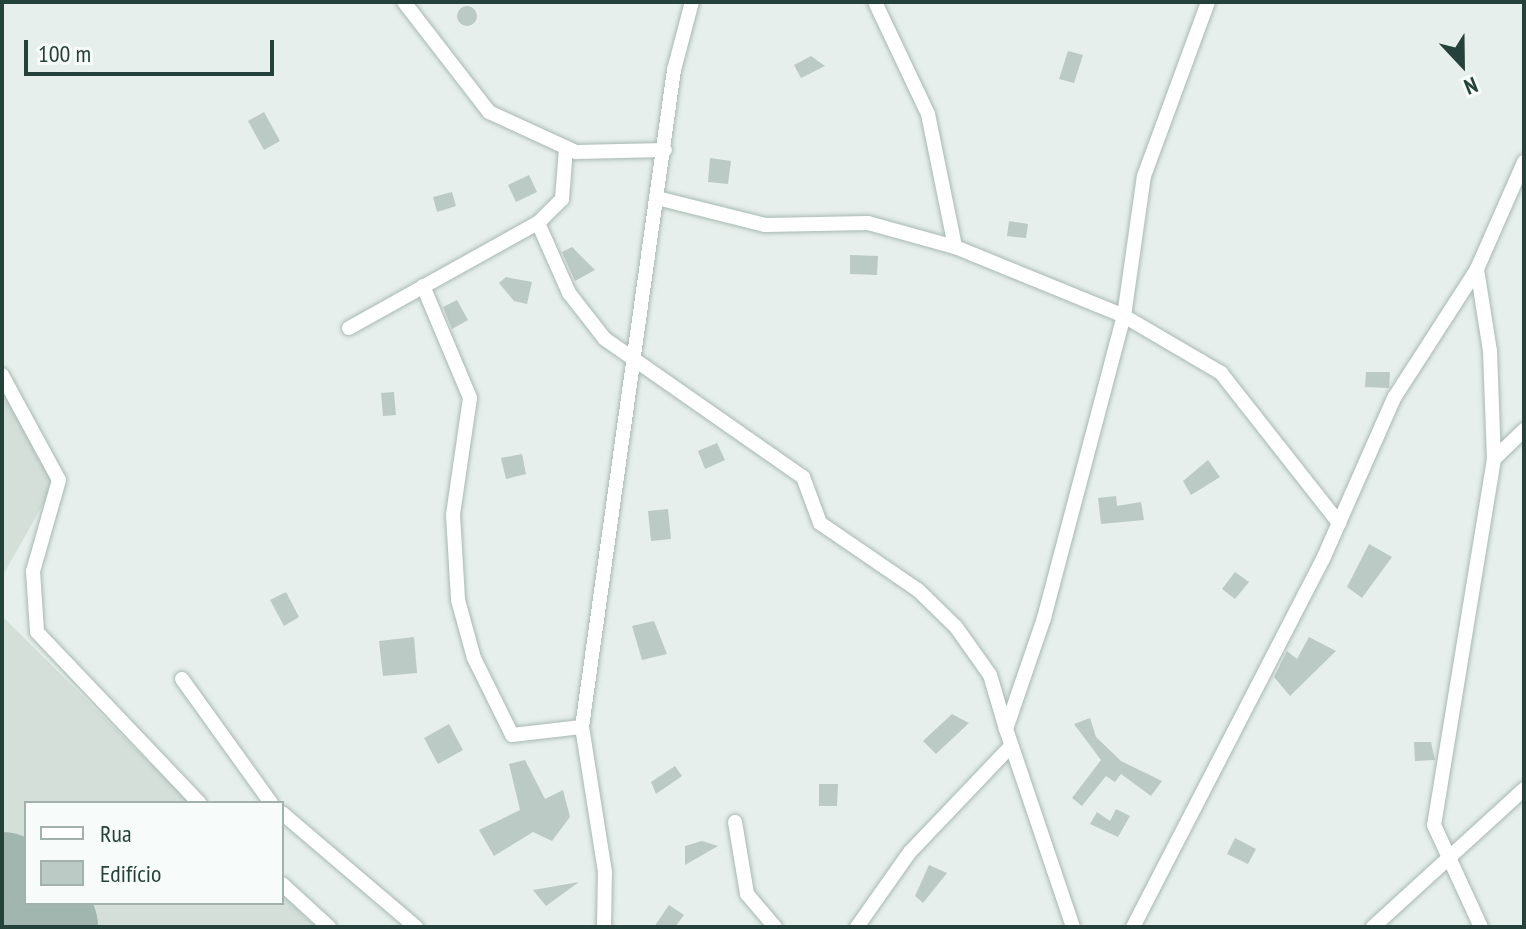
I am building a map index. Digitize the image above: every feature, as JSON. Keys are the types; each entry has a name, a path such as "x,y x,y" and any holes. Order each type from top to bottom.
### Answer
{"street":[{"path":"404,2 470,96 566,148 665,150"},
{"path":"604,927 605,872 582,727 638,366 677,51 692,2"},
{"path":"875,2 931,125 955,247"},
{"path":"1006,729 1044,618 1124,316 1144,176 1208,2"},
{"path":"349,328 538,223 562,199 566,148"},
{"path":"1133,927 1339,523 1394,398 1477,269 1524,162"},
{"path":"657,198 765,225 868,223 955,247 1124,316 1221,373 1339,523"},
{"path":"538,223 582,315 638,366 803,477 820,523 918,590 981,659 1006,729 1009,748 1073,927"},
{"path":"1477,269 1490,351 1494,459 1434,825 1445,860 1481,927"},
{"path":"423,286 470,398 453,515 458,600 474,658 512,735 582,727"},
{"path":"2,375 59,480 33,571 37,632 197,801"},
{"path":"1494,459 1524,430"},
{"path":"182,679 270,801"},
{"path":"857,927 910,852 1009,748"},
{"path":"1373,927 1524,789"},
{"path":"284,815 416,927"},
{"path":"735,822 747,894 775,927"},
{"path":"284,886 329,927"}],"shaded area":[{"path":"2,386 55,483 2,577"},
{"path":"2,616 188,801 24,801 24,905 284,905 284,896 315,927 2,927"}],"building":[{"path":"467,6 474,9 477,16 474,23 467,26 460,23 457,16 460,9"},
{"path":"1068,51 1083,55 1074,83 1059,79"},
{"path":"811,56 825,66 801,78 794,65"},
{"path":"264,112 280,141 264,150 248,121"},
{"path":"710,158 731,161 728,184 708,182"},
{"path":"529,175 537,192 516,202 508,185"},
{"path":"452,192 456,206 437,212 433,197"},
{"path":"1009,221 1028,224 1026,238 1007,236"},
{"path":"572,247 595,270 575,281 562,252"},
{"path":"850,255 878,256 877,275 850,274"},
{"path":"506,277 532,282 527,304 514,301 499,283"},
{"path":"457,300 468,320 452,329 443,307"},
{"path":"1366,372 1390,372 1389,388 1365,387"},
{"path":"394,392 396,415 383,416 381,393"},
{"path":"717,443 725,460 705,469 698,451"},
{"path":"522,454 526,474 506,479 501,458"},
{"path":"1208,460 1220,477 1191,495 1183,481"},
{"path":"1116,496 1117,506 1141,502 1144,520 1101,524 1098,498"},
{"path":"668,509 671,539 651,541 648,511"},
{"path":"1369,544 1392,557 1362,598 1347,587"},
{"path":"1235,572 1249,582 1235,599 1222,589"},
{"path":"286,592 299,617 284,626 270,600"},
{"path":"654,621 667,654 642,660 632,626"},
{"path":"414,637 417,673 383,676 379,641"},
{"path":"1309,637 1336,651 1290,696 1274,677 1287,651 1297,659"},
{"path":"952,714 969,723 936,754 923,741"},
{"path":"1090,718 1096,737 1121,761 1162,781 1151,796 1121,774 1115,782 1106,776 1082,806 1072,798 1101,760 1074,724"},
{"path":"449,724 463,750 438,764 424,738"},
{"path":"1414,742 1431,742 1435,760 1415,761"},
{"path":"525,760 545,799 563,790 570,817 552,841 533,832 494,856 479,830 520,810 509,764"},
{"path":"675,766 682,776 656,794 651,782"},
{"path":"819,784 838,784 837,806 819,806"},
{"path":"1116,809 1130,816 1118,837 1090,824 1097,812 1110,821"},
{"path":"1235,838 1256,849 1248,864 1227,854"},
{"path":"702,841 718,846 685,865 685,846"},
{"path":"929,865 947,873 923,903 915,896"},
{"path":"579,882 546,906 533,890"},
{"path":"669,905 684,915 675,927 654,927"}],"runway":[{"path":"2,888 42,927"}]}
